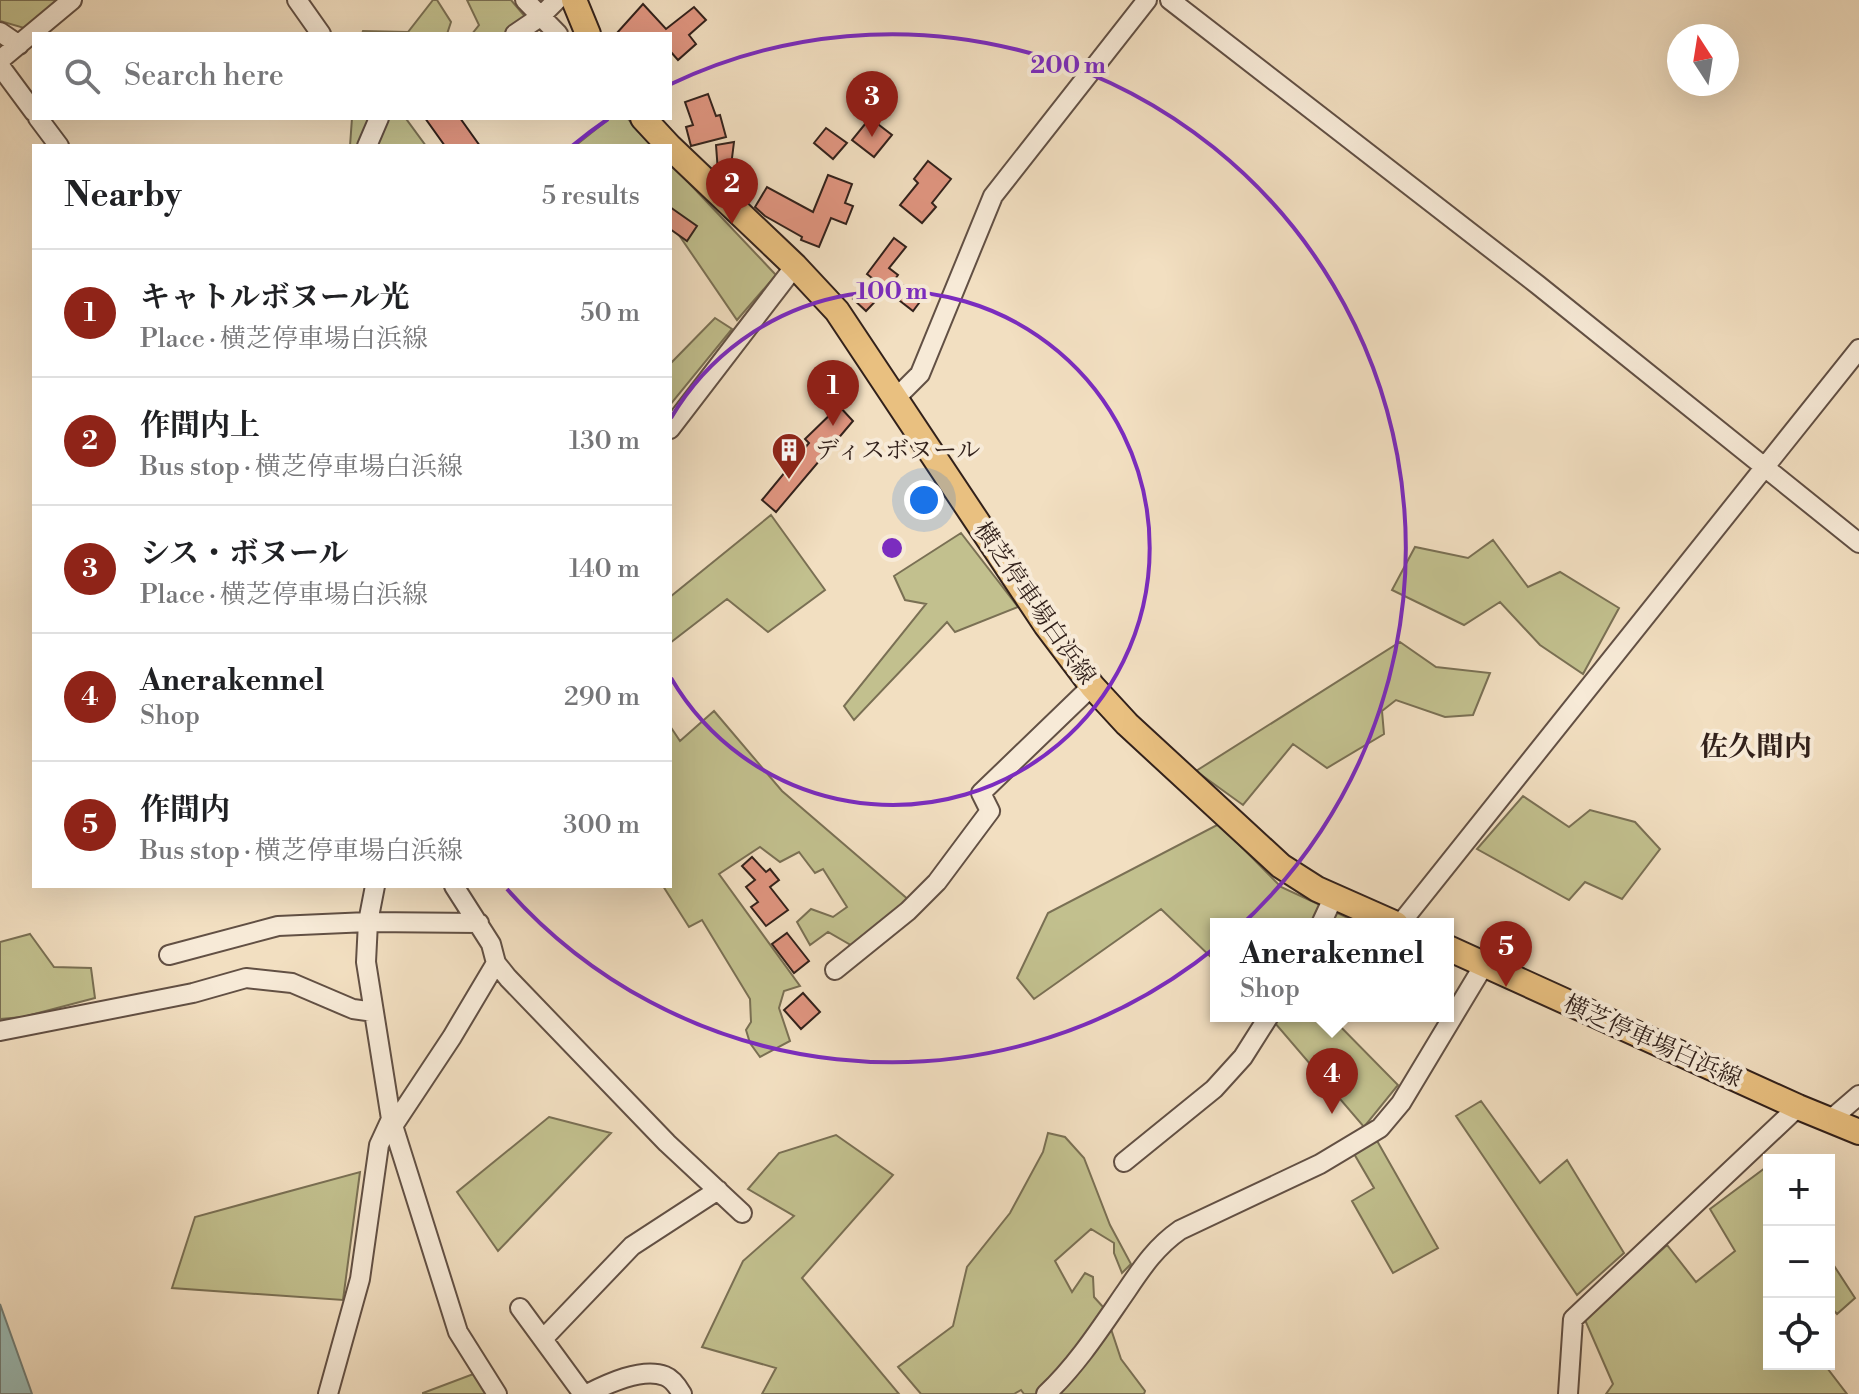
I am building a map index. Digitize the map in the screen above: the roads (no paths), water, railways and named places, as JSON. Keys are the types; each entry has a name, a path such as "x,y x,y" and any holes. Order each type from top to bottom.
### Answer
{"main road":[{"path":"574,0 587,32"},
{"name":"横芝停車場白浜線","path":"645,120 668,144"},
{"name":"横芝停車場白浜線","path":"672,148 795,266 837,311 1046,625 1092,686 1127,724 1281,866 1317,889 1384,918"},
{"name":"横芝停車場白浜線","path":"1454,951 1859,1132"}],"street":[{"path":"297,0 320,32"},
{"path":"525,0 556,32"},
{"path":"518,32 557,0"},
{"path":"896,398 920,374 993,196 1147,0"},
{"path":"1170,0 1538,285 1859,543"},
{"path":"35,32 74,1"},
{"path":"0,32 19,45"},
{"path":"32,35 0,63 32,109"},
{"path":"40,120 58,144"},
{"path":"368,144 379,120"},
{"path":"672,426 795,266"},
{"path":"1403,918 1859,349"},
{"path":"835,970 908,911 937,882 990,811 981,793 1092,686"},
{"path":"375,888 368,922 366,962 392,1123 458,1332 497,1394"},
{"path":"455,888 491,944 496,963 667,1143 742,1213"},
{"path":"1324,918 1334,896"},
{"path":"169,955 278,926 368,922 479,923"},
{"path":"328,1394 360,1279 379,1145 452,1037 496,963"},
{"path":"1454,1015 1484,965"},
{"path":"0,1031 193,993 246,978 292,983 353,1009 374,1012"},
{"path":"1124,1162 1214,1089 1243,1057 1265,1022"},
{"path":"1046,1394 1072,1366 1162,1242 1180,1230 1320,1164 1380,1128 1401,1103 1450,1022"},
{"path":"1830,1120 1859,1095"},
{"path":"1568,1394 1573,1319 1798,1107"},
{"path":"543,1339 632,1246 718,1190"},
{"path":"520,1308 585,1394 616,1379 654,1374 672,1380 682,1394"}],"water":[{"path":"0,1304 30,1388 32,1394 0,1394"}],"place":[{"name":"シス・ボヌール","path":"872,137"},
{"name":"作間内上","path":"732,224"},
{"name":"キャトルボヌール光","path":"833,426"},
{"name":"ディスボヌール","path":"789,481"},
{"name":"作間内","path":"1506,987"},
{"name":"Anerakennel","path":"1332,1114"}],"district":[{"name":"佐久間内","path":"1756,746"}]}
